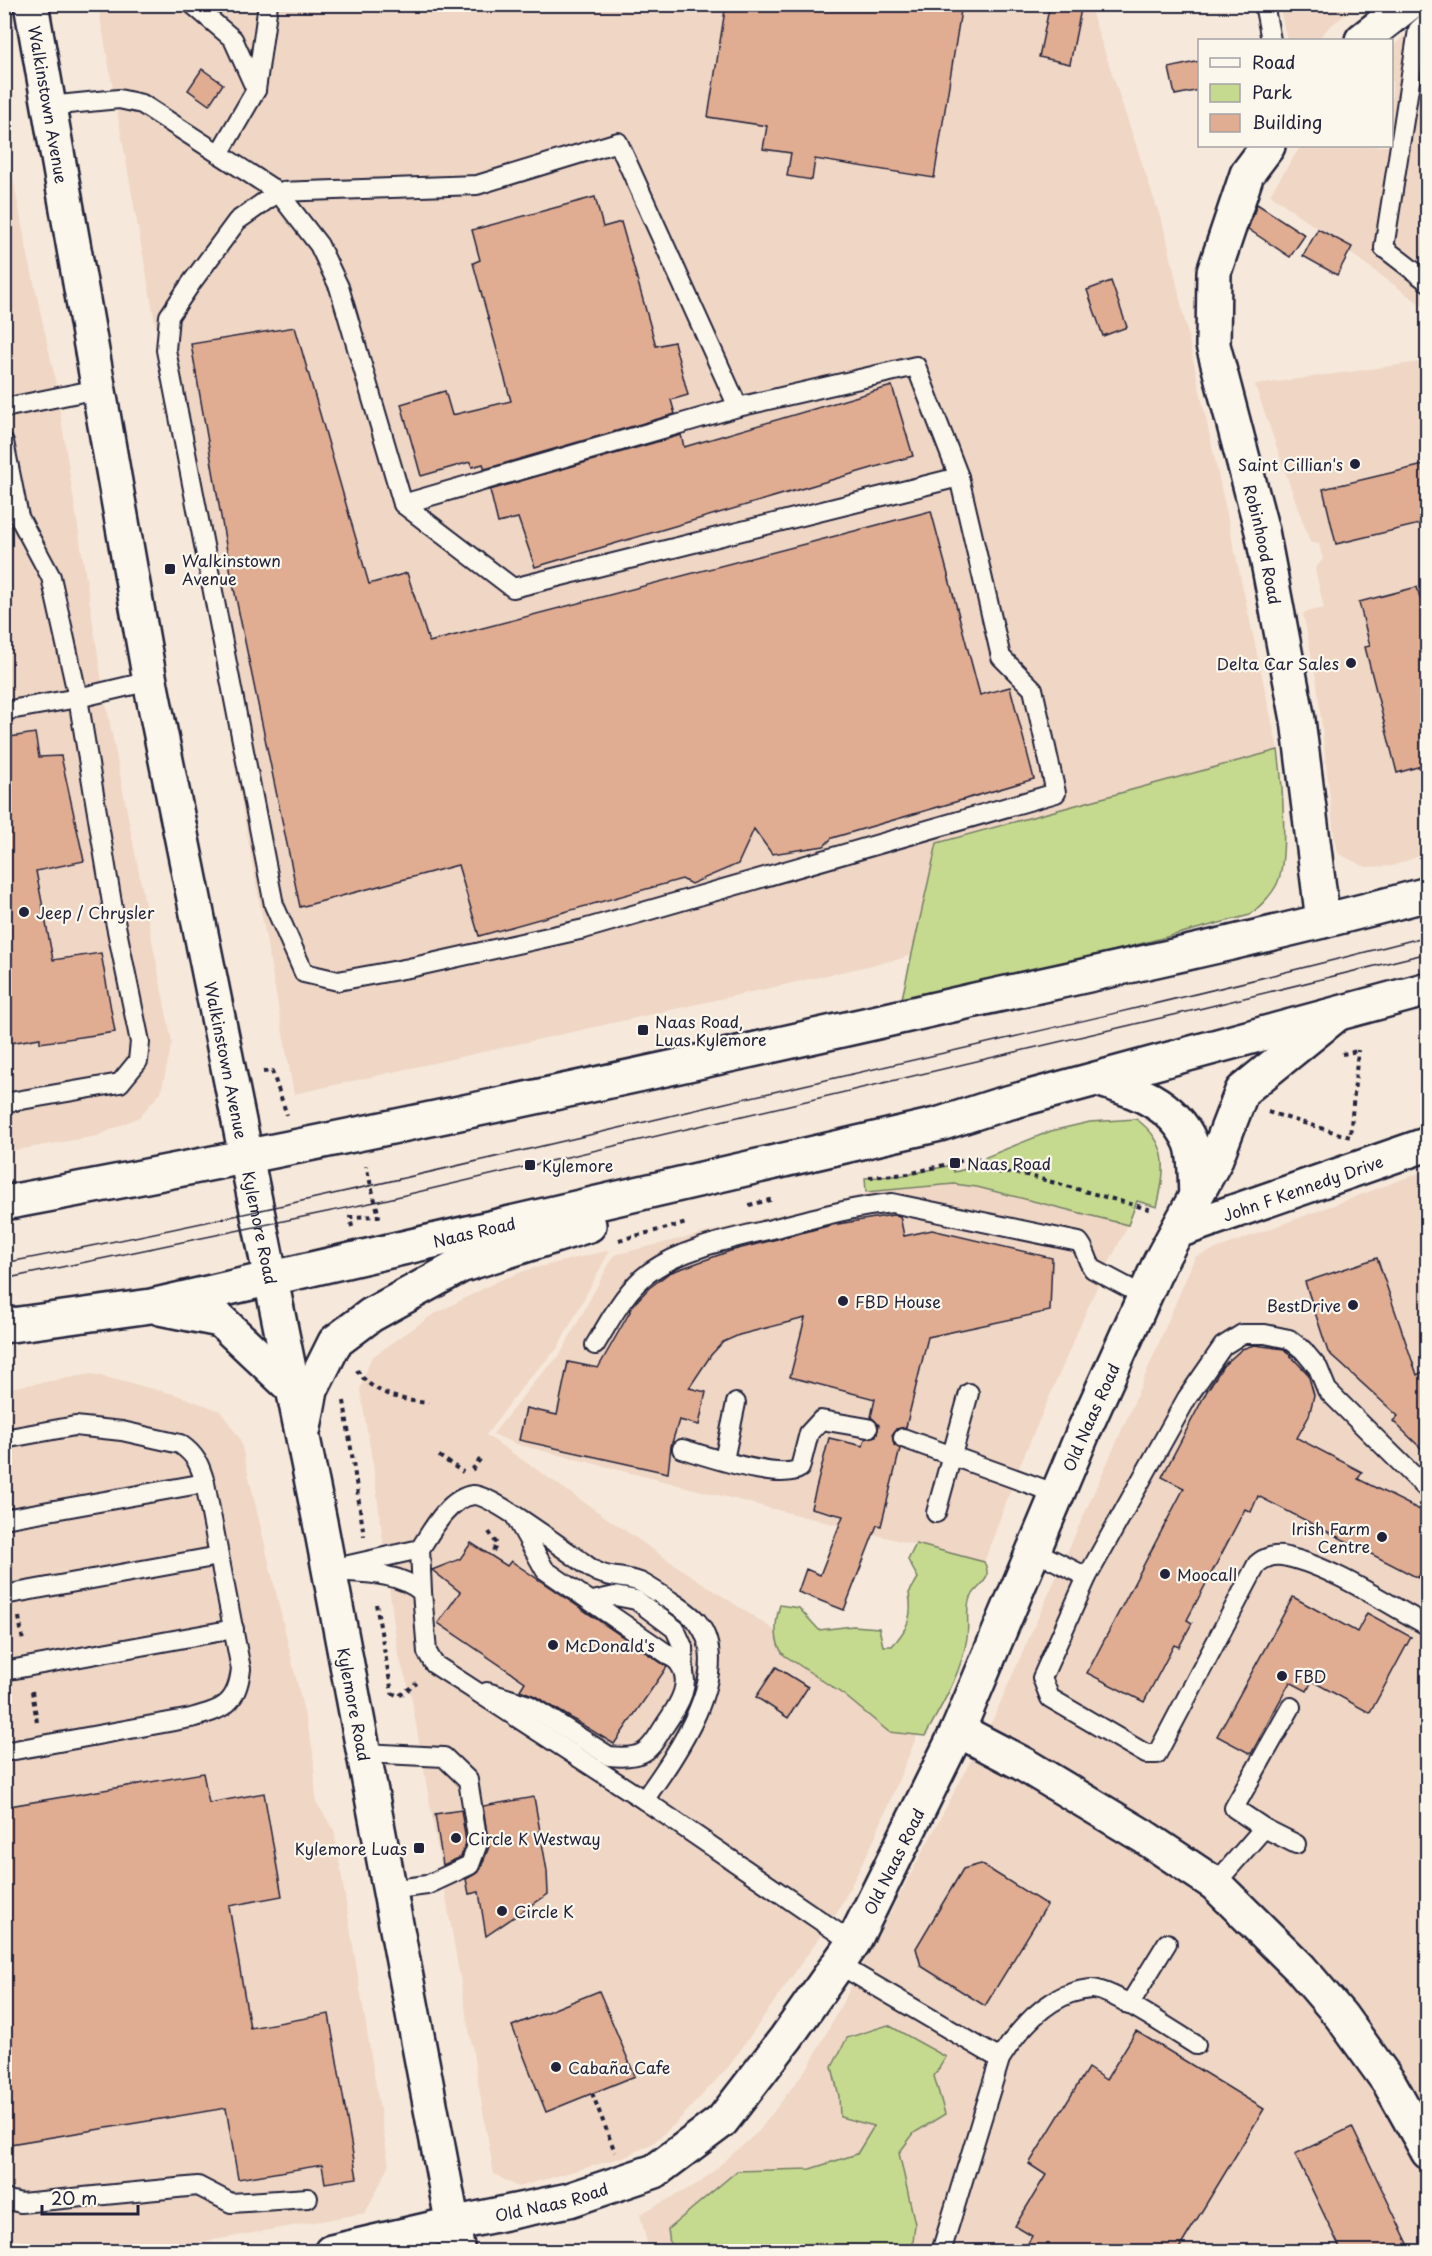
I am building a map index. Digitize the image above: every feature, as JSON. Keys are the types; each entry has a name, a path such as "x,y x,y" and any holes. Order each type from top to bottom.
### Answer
{"main road":[{"name":"Walkinstown Avenue","path":"31,4 150,681 246,1158"},
{"path":"1363,39 1408,4"},
{"name":"Robinhood Road","path":"1267,147 1247,174 1214,272 1213,345 1262,531 1299,720 1323,921"},
{"path":"4,1203 246,1158 781,1045 1323,921 1428,894"},
{"name":"Naas Road","path":"4,1326 151,1306 940,1124 996,1106 1428,989"},
{"name":"Old Naas Road","path":"331,2252 455,2238 626,2181 655,2171 722,2121 786,2038 845,1953 958,1730 1057,1494 1144,1296 1215,1161 1242,1091 1336,1015"},
{"path":"1097,1079 1154,1100 1174,1119 1191,1142 1196,1197"},
{"name":"John F Kennedy Drive","path":"1178,1232 1428,1144"},
{"name":"Kylemore Road","path":"246,1158 329,1571 455,2238"},
{"path":"302,1436 311,1390 335,1342 371,1315 460,1266 577,1228 664,1205 740,1170"},
{"path":"151,1306 220,1320 292,1388"},
{"path":"958,1730 1023,1764 1123,1824 1215,1884 1300,1968 1341,2016 1390,2084 1428,2152"}],"lane":[{"path":"192,4 232,39 256,90"},
{"path":"219,154 256,90 268,4"},
{"path":"1264,4 1271,39"},
{"path":"1428,21 1418,30 1384,248 1428,282"},
{"path":"48,106 119,99 142,104 278,192 319,245 339,288 403,504 513,588 959,477"},
{"path":"403,504 738,407 916,366 959,477 1001,657 1033,689 1056,793 584,929 409,968 338,981 303,973 274,905 166,350 169,316 237,221 278,192 477,185 618,142 738,407"},
{"path":"4,408 98,389"},
{"path":"4,442 19,517 51,577 78,698 115,921 140,1042 138,1061 120,1083 4,1103"},
{"path":"4,711 78,698 150,681"},
{"path":"596,1345 633,1288 651,1271 675,1259 728,1240 862,1206 892,1203 1079,1242 1086,1249 1088,1263 1093,1269 1144,1296"},
{"path":"1428,1490 1327,1390 1318,1368 1303,1350 1289,1340 1265,1334 1242,1334 1223,1346 1187,1398 1087,1577 1042,1678 1050,1698 1146,1754 1156,1754 1257,1564 1266,1557 1286,1556 1330,1573 1428,1626"},
{"path":"936,1513 969,1393"},
{"path":"724,1460 736,1403"},
{"path":"682,1449 770,1472 794,1473 800,1468 809,1433 821,1420 868,1428"},
{"path":"4,1439 75,1426 99,1427 180,1444 190,1450 198,1459 205,1483 242,1670 239,1687 230,1703 216,1711 191,1718 4,1752"},
{"path":"903,1438 1057,1494"},
{"path":"4,1519 205,1483"},
{"path":"644,1800 683,1740 697,1711 710,1668 706,1637 699,1622 642,1583 599,1573 484,1496 466,1497 443,1515 420,1549 422,1592 430,1659 464,1684 644,1800 845,1953 1000,2059"},
{"path":"515,1516 545,1570 664,1651 681,1665 684,1673"},
{"path":"329,1571 420,1549"},
{"path":"1033,1550 1087,1577"},
{"path":"4,1594 219,1556"},
{"path":"329,1571 390,1576 411,1583 422,1592"},
{"path":"464,1684 529,1706 609,1756 618,1757 641,1753 652,1746 681,1702 684,1673 683,1647 675,1629 636,1600 615,1596 593,1601"},
{"path":"4,1671 234,1629"},
{"path":"1291,1707 1234,1808 1264,1828 1296,1844"},
{"path":"363,1753 444,1757 468,1780 478,1843 470,1865 427,1885 389,1890"},
{"path":"1215,1884 1264,1828"},
{"path":"1129,2005 1167,1943"},
{"path":"941,2252 1000,2059 1015,2034 1038,2012 1065,1996 1093,1989 1129,2005 1196,2045"},
{"path":"4,2199 21,2203 198,2186 231,2203 308,2198"}],"path":[{"path":"1337,1055 1358,1050 1350,1137"},
{"path":"1263,1110 1350,1137"},
{"path":"1340,1140 1361,1133"},
{"path":"367,1166 378,1216"},
{"path":"356,1362 360,1376 371,1386 405,1401 428,1403"},
{"path":"342,1390 365,1538"},
{"path":"439,1456 469,1476"},
{"path":"480,1526 496,1540 491,1555"},
{"path":"376,1604 392,1693 399,1696 418,1683"},
{"path":"592,2093 626,2181"}],"shaded area":[{"path":"1279,4 1358,5 1329,27 1318,39 1287,39"},
{"path":"98,5 1089,5 1166,235 1278,750 1270,787 1236,842 899,959 294,1094"},
{"path":"1427,15 1427,309 1270,194 1300,147 1393,147 1393,46"},
{"path":"4,132 54,374 103,688 172,1043 161,1092 139,1117 97,1136 5,1152"},
{"path":"1427,361 1427,853 1392,866 1366,867 1339,854 1335,843 1317,683 1303,613 1324,608 1315,569 1323,559 1319,544 1310,542 1255,385"},
{"path":"1427,1170 1427,2251 649,2251 640,2214 701,2182 759,2131 810,2064 993,1719 1129,1414 1195,1257"},
{"path":"954,1184 995,1190 1128,1225 1096,1289 1019,1467 984,1562 516,1444 493,1434 535,1381 560,1355 614,1255 898,1186"},
{"path":"610,1250 557,1349 528,1379 486,1435 684,1571 921,1726 872,1844 838,1911 729,2066 677,2122 653,2143 627,2156 518,2187 494,2174 411,1695 398,1654 373,1464 360,1390 371,1358 431,1316 496,1282 527,1270"},
{"path":"92,1374 177,1395 220,1411 240,1439 313,1751 316,1802 334,1830 389,2166 365,2213 169,2248 60,2247 5,2238 4,1389"}],"green space":[{"path":"1278,750 1284,818 1281,872 1272,893 1250,915 900,1007 937,843"},
{"path":"1136,1119 1155,1138 1163,1158 1163,1170 1157,1207 1137,1201 1128,1225 977,1187 954,1184 866,1192 865,1178 906,1175 952,1165 954,1172 979,1166 986,1157 1051,1131 1090,1122"},
{"path":"916,1544 984,1562 987,1569 985,1579 969,1601 967,1638 960,1664 950,1689 925,1736 889,1732 844,1695 784,1655 778,1644 776,1631 780,1605 799,1608 819,1630 853,1626 879,1628 883,1646 892,1646 902,1634 910,1615 909,1593 918,1578 908,1560"},
{"path":"888,2025 946,2057 934,2076 945,2114 914,2133 899,2153 915,2224 912,2251 671,2251 668,2229 737,2171 810,2169 857,2154 874,2126 840,2117 839,2096 832,2067 847,2038"}],"building":[{"path":"726,4 962,4 934,178 815,159 812,180 787,176 791,153 763,149 767,126 708,117"},
{"path":"1050,4 1082,4 1070,64 1039,57"},
{"path":"1198,61 1198,90 1175,95 1169,68"},
{"path":"202,69 223,84 209,105 188,90"},
{"path":"595,197 603,227 621,222 656,346 674,342 688,395 671,400 675,414 485,469 483,464 472,467 470,462 421,476 401,404 445,391 452,415 511,401 473,263 480,260 472,230"},
{"path":"1257,204 1305,235 1290,257 1248,229"},
{"path":"1318,229 1352,247 1337,275 1303,256"},
{"path":"1111,281 1127,327 1103,336 1087,290"},
{"path":"295,327 369,584 407,573 429,642 931,511 980,695 1010,687 1034,779 832,838 824,846 772,854 754,829 738,864 691,884 682,879 479,936 458,865 300,907 231,574 191,344"},
{"path":"892,386 913,456 535,567 518,518 498,523 490,490 681,435 684,447"},
{"path":"1428,464 1428,522 1336,544 1323,489"},
{"path":"1417,587 1428,627 1428,764 1397,773 1365,647 1370,646 1359,602"},
{"name":"Jeep / Chrysler","path":"35,733 39,757 61,756 84,861 36,871 53,960 101,953 115,1032 40,1043 40,1038 4,1044 4,738"},
{"path":"893,1215 900,1216 904,1236 932,1230 1052,1258 1050,1311 928,1337 906,1427 896,1429 892,1435 894,1445 900,1449 881,1526 877,1525 844,1610 798,1592 806,1569 820,1575 843,1516 811,1508 829,1438 863,1446 865,1439 876,1436 879,1425 871,1417 875,1399 790,1377 805,1318 739,1335 723,1342 711,1355 689,1388 706,1392 699,1425 679,1420 671,1446 668,1473 519,1440 526,1408 557,1415 568,1362 598,1368 635,1303 649,1288 669,1273 730,1251 832,1225"},
{"path":"1377,1258 1417,1375 1428,1369 1428,1455 1393,1421 1398,1416 1328,1352 1305,1282"},
{"name":"Irish Farm Centre","path":"1254,1345 1284,1349 1308,1374 1314,1395 1309,1416 1297,1438 1362,1472 1358,1479 1428,1514 1428,1559 1418,1578 1258,1496 1251,1512 1245,1509 1187,1620 1192,1623 1179,1647 1174,1645 1144,1702 1087,1673 1184,1488 1162,1477 1207,1391 1223,1366 1242,1349"},
{"name":"McDonald's","path":"471,1543 507,1566 511,1561 667,1667 614,1744 535,1696 520,1690 525,1682 438,1623 460,1592 432,1570 460,1559"},
{"name":"FBD","path":"1293,1597 1357,1632 1367,1613 1411,1637 1370,1713 1312,1681 1307,1691 1290,1682 1251,1754 1217,1736"},
{"path":"776,1667 808,1687 788,1718 756,1697"},
{"path":"203,1773 209,1803 264,1793 282,1896 229,1906 250,2028 329,2014 357,2178 325,2183 322,2165 238,2179 226,2108 4,2145 4,1807"},
{"path":"534,1797 547,1871 548,1894 486,1936 479,1892 469,1894 466,1879 479,1872 489,1847 483,1806"},
{"path":"461,1810 466,1842 461,1857 443,1865 435,1814"},
{"path":"981,1864 1047,1905 985,2006 921,1966 916,1948 963,1869"},
{"path":"599,1991 635,2076 546,2112 512,2026"},
{"path":"1136,2031 1264,2109 1177,2252 1023,2252 1032,2236 1015,2226 1046,2175 1029,2164 1088,2068 1106,2080"},
{"path":"1352,2127 1412,2252 1342,2252 1295,2154"}],"tram line":[{"path":"4,1263 184,1227 453,1167 1163,1002 1428,936"},
{"path":"4,1279 375,1202 1195,1010 1428,953"}],"place":[{"name":"Saint Cillian's","path":"1355,464"},
{"name":"Walkinstown Avenue","path":"170,569"},
{"name":"Delta Car Sales","path":"1351,663"},
{"name":"Jeep / Chrysler","path":"24,912"},
{"name":"Naas Road, Luas Kylemore","path":"643,1030"},
{"name":"Naas Road","path":"955,1163"},
{"name":"Kylemore","path":"530,1165"},
{"name":"FBD House","path":"843,1301"},
{"name":"BestDrive","path":"1353,1305"},
{"name":"Irish Farm Centre","path":"1382,1537"},
{"name":"Moocall","path":"1165,1574"},
{"name":"McDonald's","path":"553,1645"},
{"name":"FBD","path":"1282,1676"},
{"name":"Circle K Westway","path":"456,1838"},
{"name":"Kylemore Luas","path":"419,1848"},
{"name":"Circle K","path":"502,1911"},
{"name":"Cabaña Cafe","path":"556,2067"}]}
